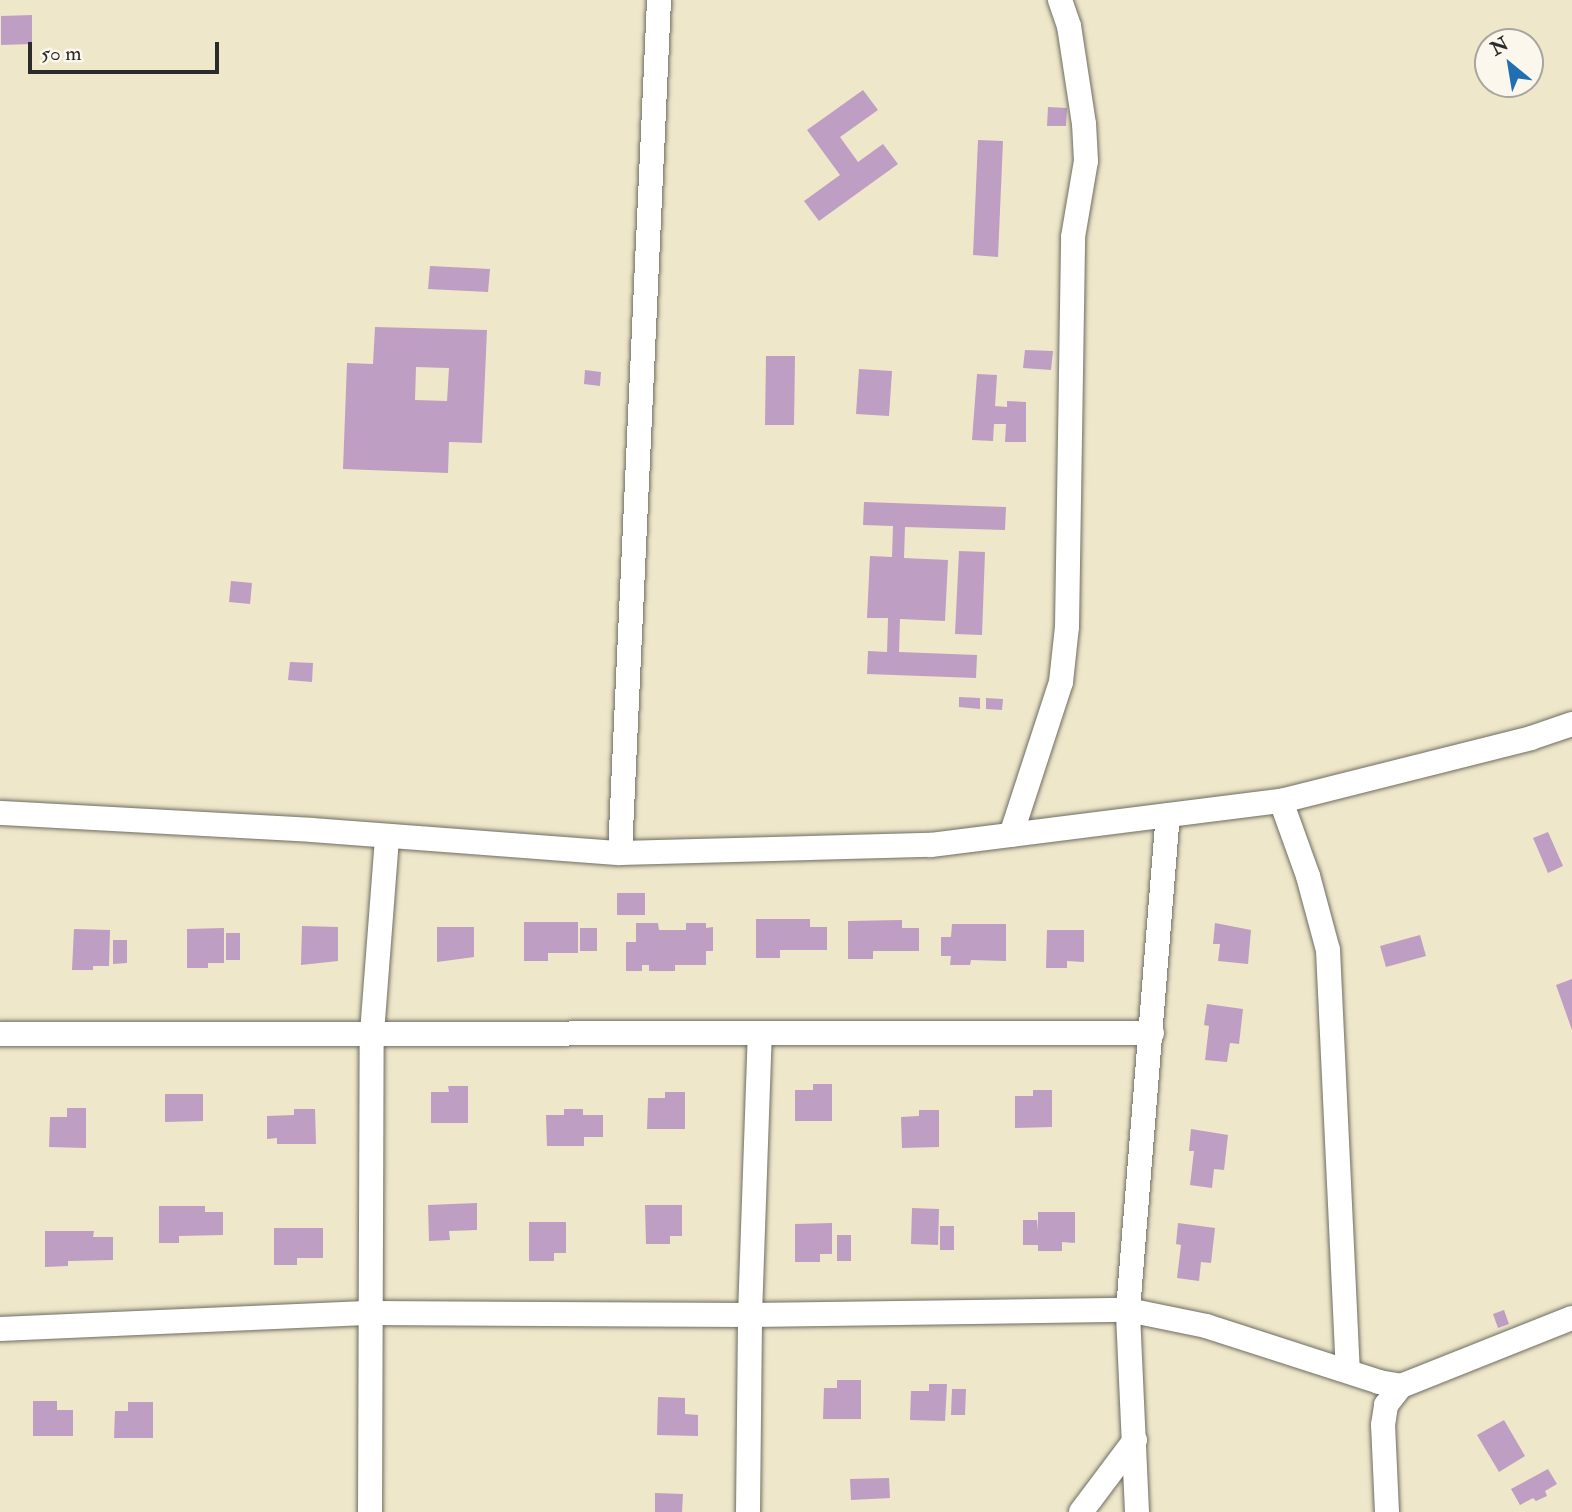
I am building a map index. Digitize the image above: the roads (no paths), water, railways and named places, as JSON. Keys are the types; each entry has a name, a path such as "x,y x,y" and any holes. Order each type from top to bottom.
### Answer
{"street":[{"path":"620,853 659,0"},
{"path":"1011,835 1061,682 1067,627 1073,237 1086,160 1084,124 1069,26 1060,0"},
{"path":"0,813 620,853 931,845 1281,801 1531,738 1572,724"},
{"path":"1281,801 1308,876 1328,950 1348,1370"},
{"path":"1137,1512 1128,1310 1168,816"},
{"path":"370,1512 372,1033 387,837"},
{"path":"0,1034 1152,1033"},
{"path":"748,1512 750,1315 760,1035"},
{"path":"0,1329 372,1313 750,1315 1128,1310 1206,1326 1348,1370 1378,1382 1401,1386"},
{"path":"1387,1512 1383,1425 1385,1405 1401,1386 1572,1318"},
{"path":"1081,1512 1135,1440"}]}
